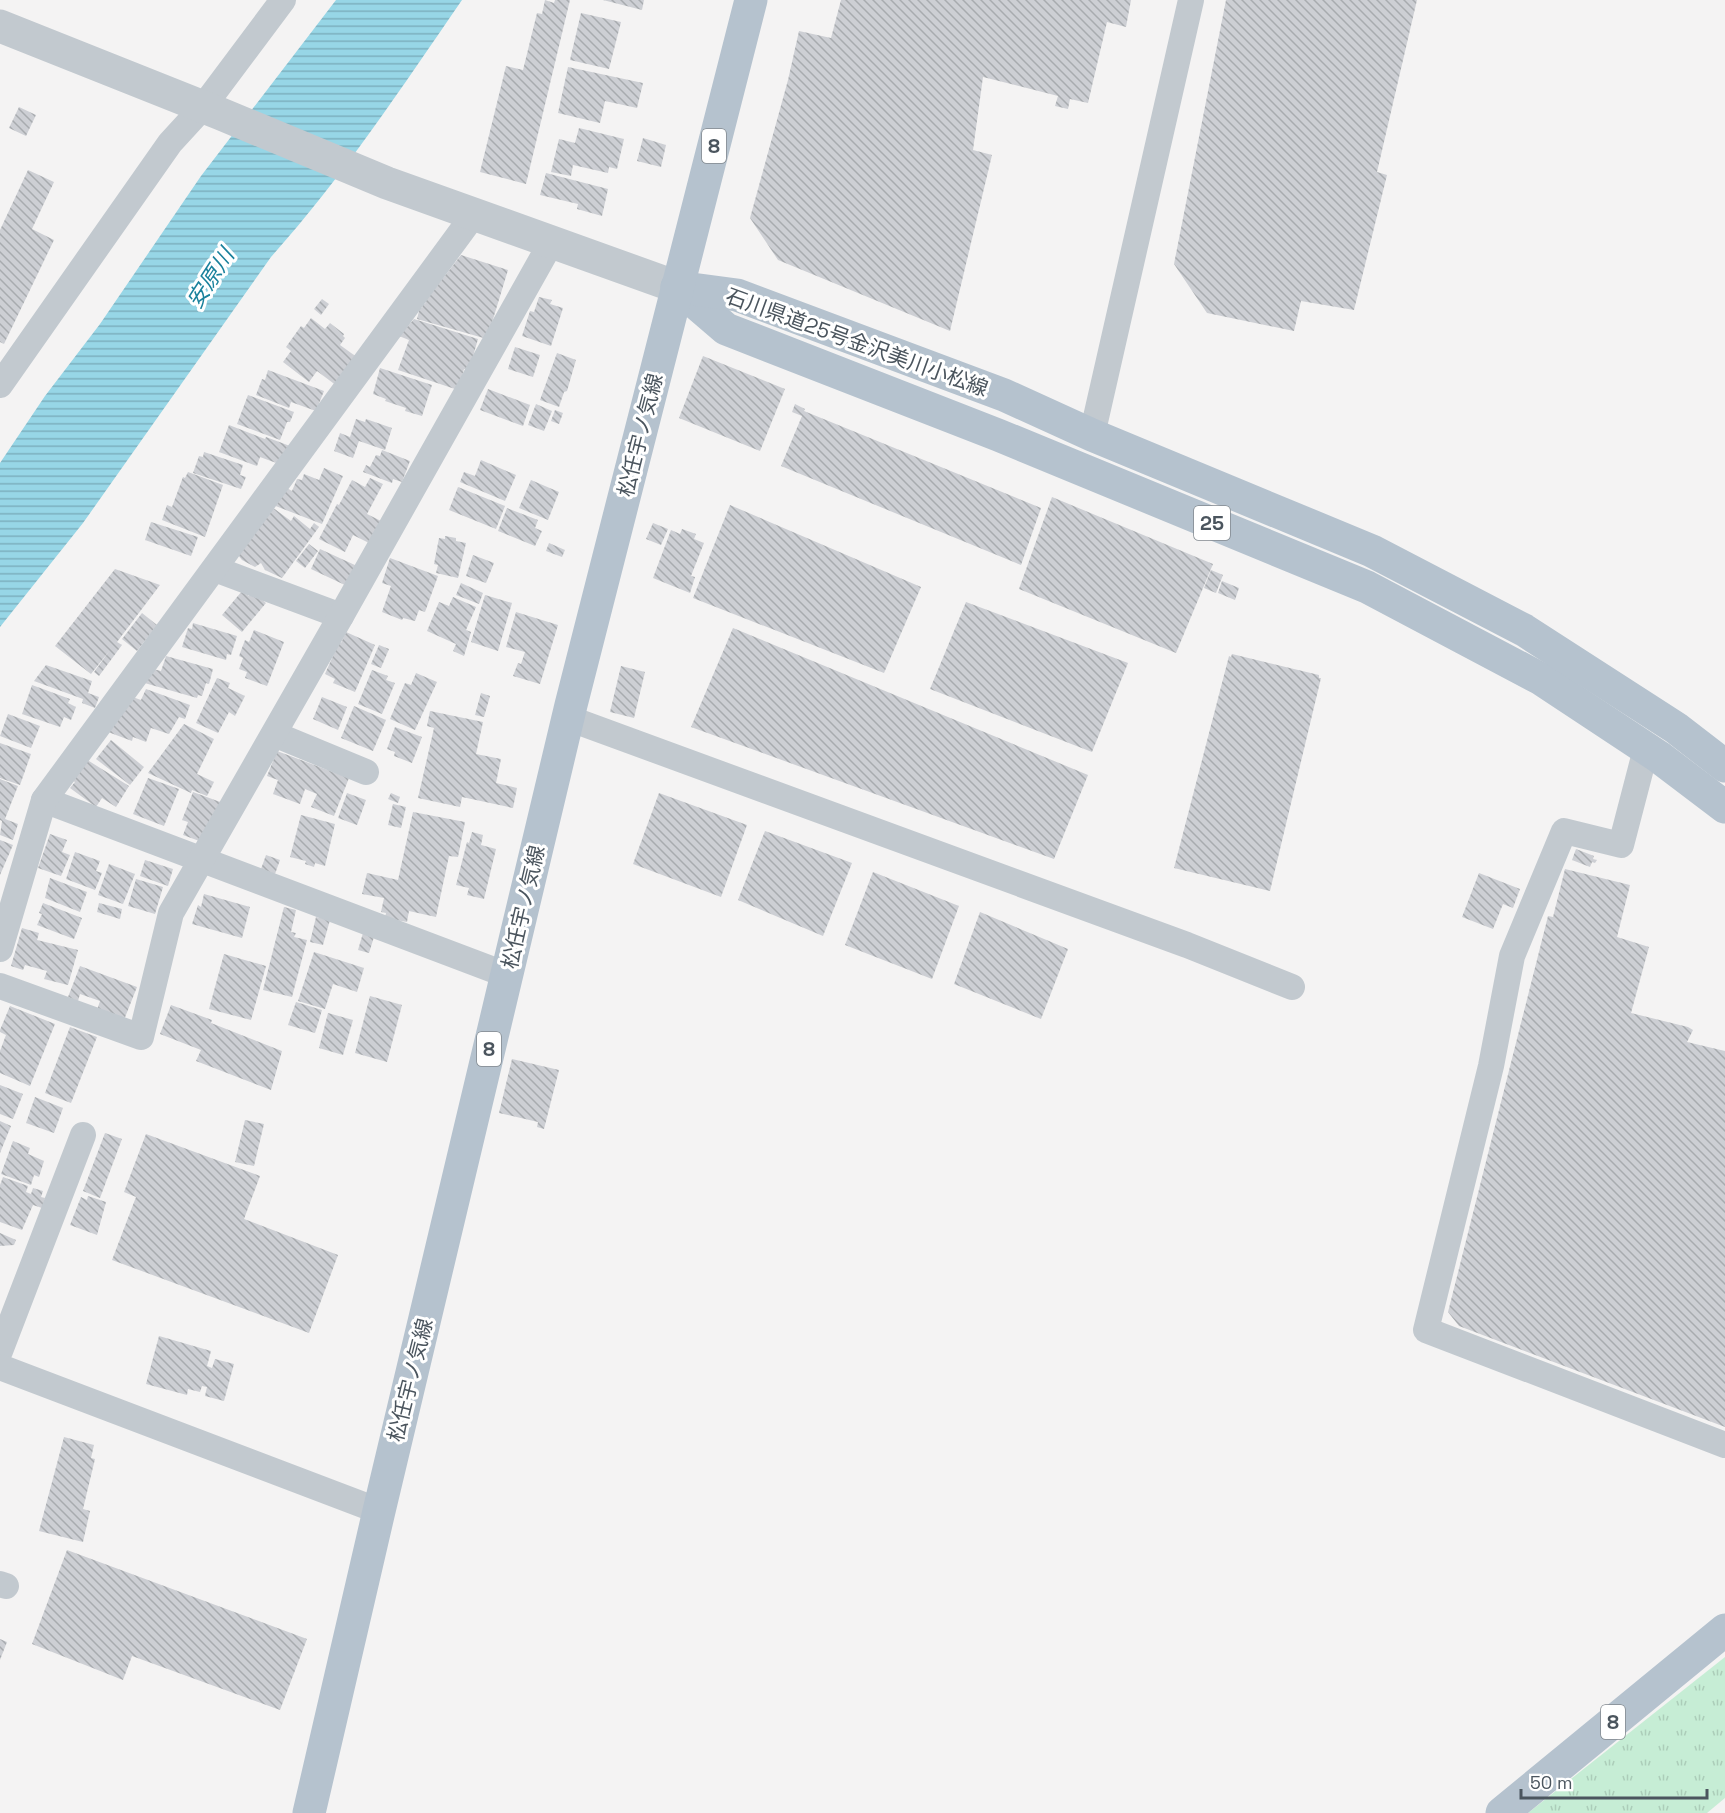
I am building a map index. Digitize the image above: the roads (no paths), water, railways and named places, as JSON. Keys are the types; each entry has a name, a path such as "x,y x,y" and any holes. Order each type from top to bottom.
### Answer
{"main road":[{"name":"松任宇ノ気線","path":"309,1813 568,718 751,2"},
{"name":"石川県道25号金沢美川小松線","path":"677,287 737,295 1004,395 1092,435 1372,551 1524,630 1676,728 1725,766"},
{"name":"石川県道25号金沢美川小松線","path":"677,287 726,329 987,430 1367,587 1541,679 1646,749 1725,807"},
{"name":"8","path":"1502,1813 1725,1630"}],"street":[{"path":"0,385 170,143 212,110 283,0"},
{"path":"1092,435 1191,0"},
{"path":"0,26 212,110 387,183 677,287"},
{"path":"0,949 44,800 475,213"},
{"path":"0,986 141,1036 171,914 552,241"},
{"path":"215,569 341,616"},
{"path":"568,718 1175,941 1292,987"},
{"path":"274,734 366,772"},
{"path":"1646,749 1622,845 1564,831 1512,956 1491,1066 1426,1330 1725,1445"},
{"path":"44,800 507,975"},
{"path":"0,1351 83,1135"},
{"path":"0,1367 379,1511"}],"water":[{"name":"安原川","path":"336,0 462,0 347,164 271,257 83,523 0,627 0,463 45,396 100,324 201,176"}]}
